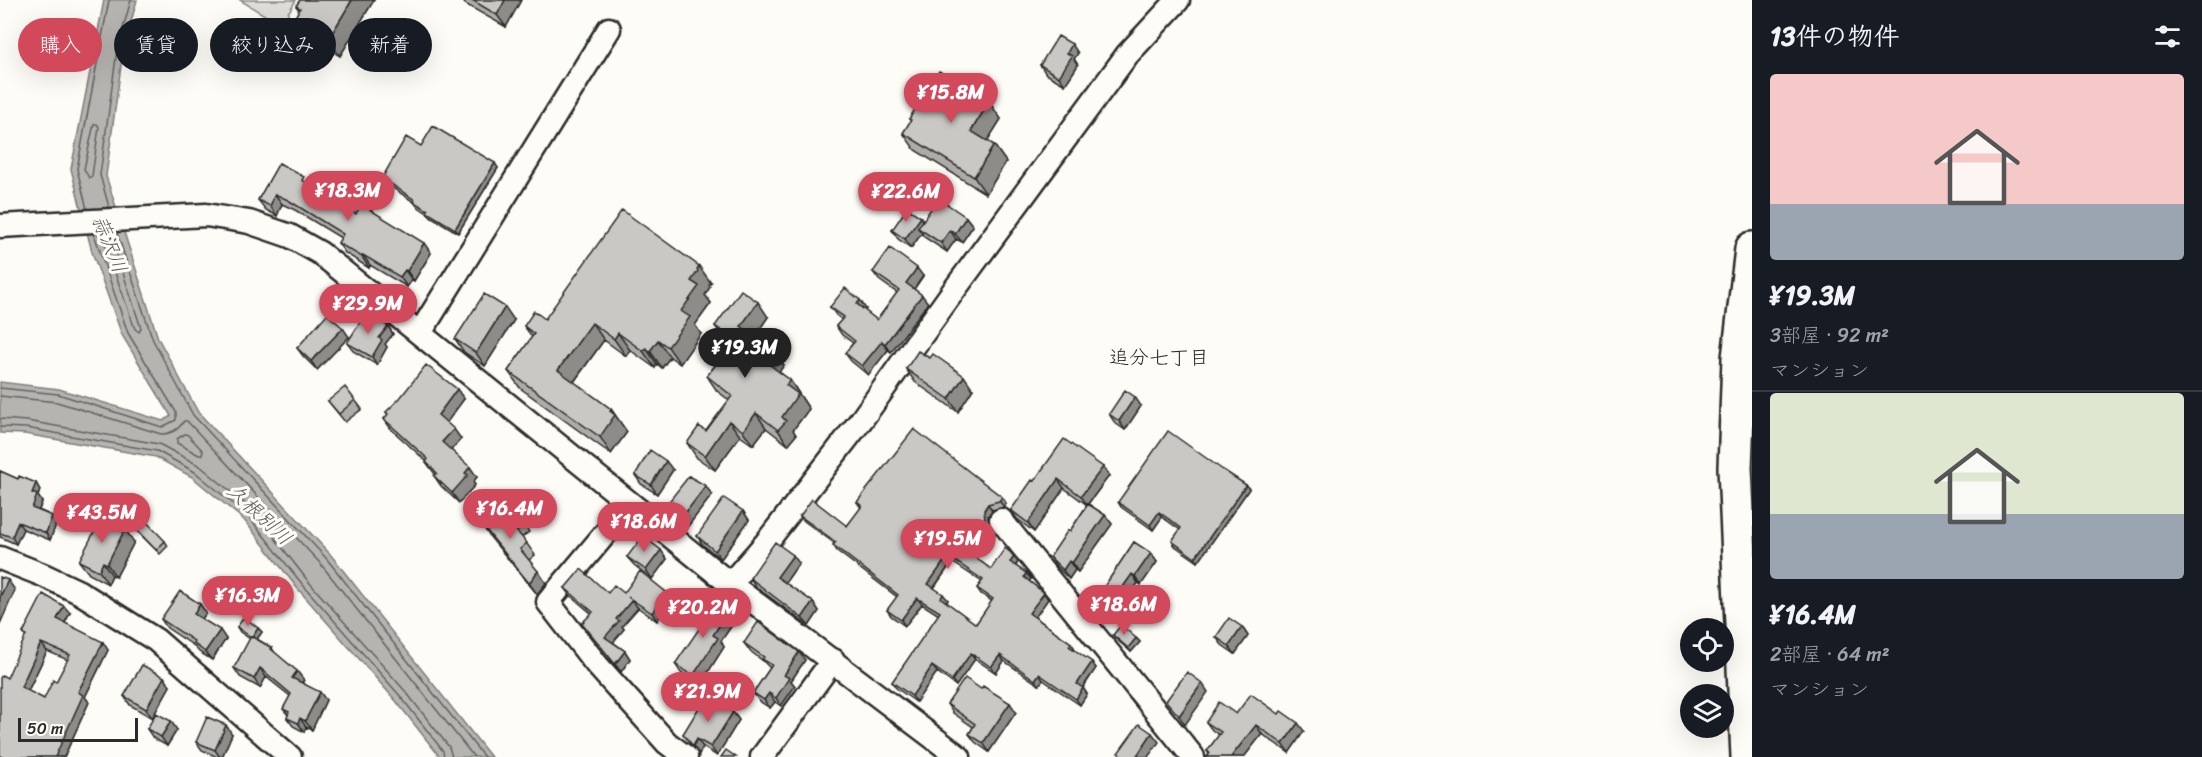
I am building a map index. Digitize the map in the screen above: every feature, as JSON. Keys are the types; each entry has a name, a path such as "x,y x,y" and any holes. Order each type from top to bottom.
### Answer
{"highway":[{"path":"1748,757 1736,468 1739,358 1752,249"}],"street":[{"path":"730,584 862,419 948,297 1127,55 1178,0"},
{"path":"420,333 609,29"},
{"path":"0,226 206,215 249,222 290,236 320,254 730,584 959,757"},
{"path":"630,504 548,602 597,665 667,744 686,757"},
{"path":"1001,520 1193,757"},
{"path":"0,558 79,592 156,640 290,757"},
{"path":"762,757 833,660"}],"shaded area":[{"path":"240,0 296,0 285,18 270,18"}],"water":[{"path":"104,0 137,0 132,18 114,18 114,72 120,72 106,176 158,338 198,412 330,554 491,757 440,757 396,701 298,589 244,520 192,477 156,457 25,434 0,433 0,382 59,389 163,421 171,416 122,335 92,252 71,169 90,72 102,72 100,18"}],"building":[{"path":"300,0 352,0 336,27 336,18 295,18 300,8 296,6"},
{"path":"472,0 505,0 497,15"},
{"path":"1058,36 1072,44 1067,53 1072,56 1059,77 1040,65"},
{"path":"939,71 989,102 971,131 994,145 974,177 903,133 911,120 909,119"},
{"path":"433,126 495,163 455,229 427,212 428,210 414,202 415,200 382,178 406,137 421,146"},
{"path":"279,163 304,177 302,180 356,214 361,204 424,243 407,271 405,270 400,277 338,243 343,234 288,200 275,194 270,206 258,200"},
{"path":"938,198 966,217 955,234 950,230 941,243 918,228"},
{"path":"907,208 921,217 905,239 892,230"},
{"path":"622,210 699,266 691,281 699,286 681,311 690,317 668,347 658,340 650,351 646,348 643,351 618,333 614,339 592,323 558,370 611,409 610,411 615,415 600,437 508,371 534,334 524,326 534,311 545,319"},
{"path":"890,248 917,268 906,283 922,295 885,344 882,341 862,366 845,353 855,341 836,326 844,317 830,307 845,288 860,300 857,304 877,320 899,290 873,272"},
{"path":"741,290 758,302 741,326 774,351 766,362 790,380 786,385 798,394 782,417 786,421 778,430 756,413 743,431 729,421 705,456 687,443 699,426 706,431 732,396 707,376 735,340 715,326"},
{"path":"484,294 505,307 476,353 455,339"},
{"path":"366,313 388,326 379,338 382,340 372,357 347,343"},
{"path":"327,314 343,328 311,361 297,348"},
{"path":"918,351 930,358 933,354 964,376 949,399 906,369"},
{"path":"426,365 457,389 438,415 454,429 442,442 470,467 465,473 468,475 452,493 434,476 437,473 426,462 428,459 384,419 388,414 386,412"},
{"path":"345,387 355,400 339,414 328,401"},
{"path":"1125,390 1135,397 1119,421 1109,414"},
{"path":"914,429 1002,497 999,501 988,504 984,510 985,520 963,549 991,569 1005,548 1014,557 1010,562 1026,573 1024,577 1044,593 1029,613 1071,643 1069,646 1092,662 1077,684 1083,688 1076,699 1039,674 1035,680 1000,655 991,667 971,653 952,680 932,666 912,696 892,682 940,612 917,598 901,620 887,610 898,595 833,545 836,542 800,516 812,499 847,526 862,506 857,502","holes":["948,556 983,580 977,588 993,599 976,624 941,598 943,594 928,584"]},
{"path":"1168,431 1246,485 1195,558 1172,541 1181,528 1159,512 1150,525 1118,502"},
{"path":"1064,439 1103,467 1081,496 1058,479 1028,523 1011,510"},
{"path":"650,450 666,461 651,485 635,475"},
{"path":"0,471 18,479 19,476 36,483 32,493 37,495 32,508 52,516 46,533 18,522 12,537 0,533"},
{"path":"689,476 706,486 679,521 663,509"},
{"path":"724,498 743,511 715,551 697,536"},
{"path":"507,503 521,520 513,527 527,543 520,549 538,571 529,583 482,525"},
{"path":"1088,504 1105,515 1072,563 1069,561 1063,570 1050,557"},
{"path":"140,515 165,541 156,550 131,524"},
{"path":"102,517 125,529 107,564 103,562 99,571 79,561"},
{"path":"643,536 661,550 646,570 627,557"},
{"path":"775,542 793,555 777,577 813,602 802,618 750,578"},
{"path":"1134,542 1151,553 1135,576 1132,574 1106,611 1094,602"},
{"path":"581,569 608,593 614,585 624,593 640,571 666,592 652,613 628,597 632,600 616,619 619,621 605,637 625,651 615,664 582,623 593,612 565,588"},
{"path":"0,577 8,580 0,597"},
{"path":"180,591 200,604 194,614 220,630 205,652 193,643 194,641 161,619"},
{"path":"43,594 64,606 57,619 103,642 78,692 83,695 55,757 0,757 0,678 2,675 7,678 26,635 23,633","holes":["41,643 70,655 56,682 53,680 44,699 21,687"]},
{"path":"720,598 732,606 713,635 718,638 693,676 675,664"},
{"path":"244,617 258,628 252,638 237,627"},
{"path":"1229,618 1242,627 1229,646 1216,637"},
{"path":"758,622 799,652 784,675 789,678 776,698 769,693 764,700 753,693 772,665 744,643"},
{"path":"1121,625 1136,638 1128,648 1113,635"},
{"path":"251,636 272,648 297,671 292,678 320,692 305,721 300,718 298,723 287,718 289,712 283,709 291,694 260,668 254,679 234,668"},
{"path":"142,665 164,677 146,709 124,696"},
{"path":"1187,672 1202,683 1179,716 1166,701"},
{"path":"965,678 981,689 983,686 1010,703 983,743 969,734 975,724 947,704"},
{"path":"1251,694 1279,714 1281,711 1298,723 1283,744 1256,725 1231,757 1207,757 1210,753 1207,751 1221,732 1206,722 1219,702 1236,714"},
{"path":"706,696 733,712 711,747 697,739 693,746 683,734"},
{"path":"156,713 171,721 161,737 147,729"},
{"path":"207,717 226,725 215,750 196,742"},
{"path":"1139,724 1152,733 1136,757 1124,757 1118,753"},
{"path":"726,750 736,757 721,757"}],"district":[{"name":"追分七丁目","path":"1159,357"}],"water label":[{"name":"蒜沢川","path":"110,244"},
{"name":"久根別川","path":"260,514"}]}
